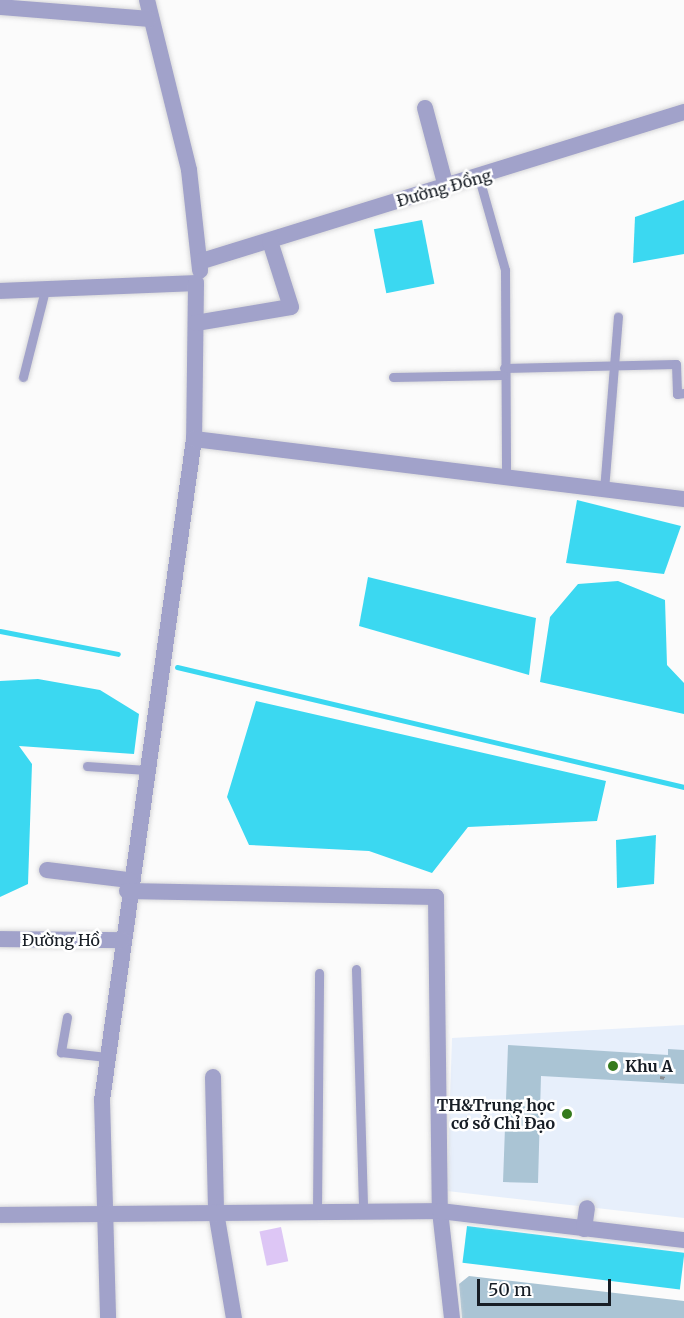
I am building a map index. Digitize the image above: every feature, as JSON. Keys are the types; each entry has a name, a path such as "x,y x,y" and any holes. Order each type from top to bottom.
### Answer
{"street":[{"path":"108,1318 101,1213 107,1057 128,885 194,439 196,283 202,261 189,170 149,19 147,0"},
{"path":"0,7 149,19"},
{"path":"425,108 446,187"},
{"name":"Đường Đồng","path":"202,261 479,178 684,112"},
{"path":"196,323 291,307 270,241"},
{"path":"0,291 196,283"},
{"path":"194,439 681,500"},
{"path":"47,870 128,885 436,897 440,1211 452,1318"},
{"name":"Đường Hồ","path":"0,939 122,940"},
{"path":"213,1077 216,1212 234,1318"},
{"path":"584,1229 587,1208"},
{"path":"0,1215 440,1211 684,1240"}],"lane":[{"path":"479,178 505,270 503,371 506,477"},
{"path":"23,377 45,290"},
{"path":"604,490 618,317"},
{"path":"393,377 615,365 676,364 677,394 684,393"},
{"path":"87,766 146,770"},
{"path":"356,969 363,1212"},
{"path":"318,1212 319,973"},
{"path":"67,1017 61,1052 107,1057"}],"path":[{"path":"660,1077 666,1078"}],"shaded area":[{"name":"TH&Trung học cơ sở Chỉ Đạo","path":"684,1025 684,1218 447,1191 452,1038"},
{"path":"281,1227 288,1261 267,1266 259,1232"}],"water":[{"path":"684,200 684,254 633,263 635,217"},
{"path":"422,220 434,284 386,293 374,229"},
{"path":"577,500 681,526 664,574 566,563"},
{"path":"368,577 536,618 529,675 359,626"},
{"path":"618,581 665,600 667,665 684,683 684,714 540,682 550,617 578,584"},
{"path":"38,679 100,690 139,714 134,754 19,746 32,764 28,884 0,897 0,681"},
{"path":"256,701 606,781 597,821 468,827 432,873 369,851 249,845 227,797"},
{"path":"656,835 654,884 617,888 616,840"},
{"path":"467,1226 684,1253 680,1289 462,1263"}],"building":[{"path":"508,1045 668,1055 668,1049 684,1050 684,1084 541,1076 538,1183 503,1182"},
{"path":"469,1276 684,1301 684,1318 462,1318 459,1284"}],"waterway":[{"path":"0,631 118,654"},
{"path":"177,667 684,787"}],"place":[{"name":"Khu A","path":"613,1066"},
{"name":"TH&Trung học cơ sở Chỉ Đạo","path":"567,1114"}]}
